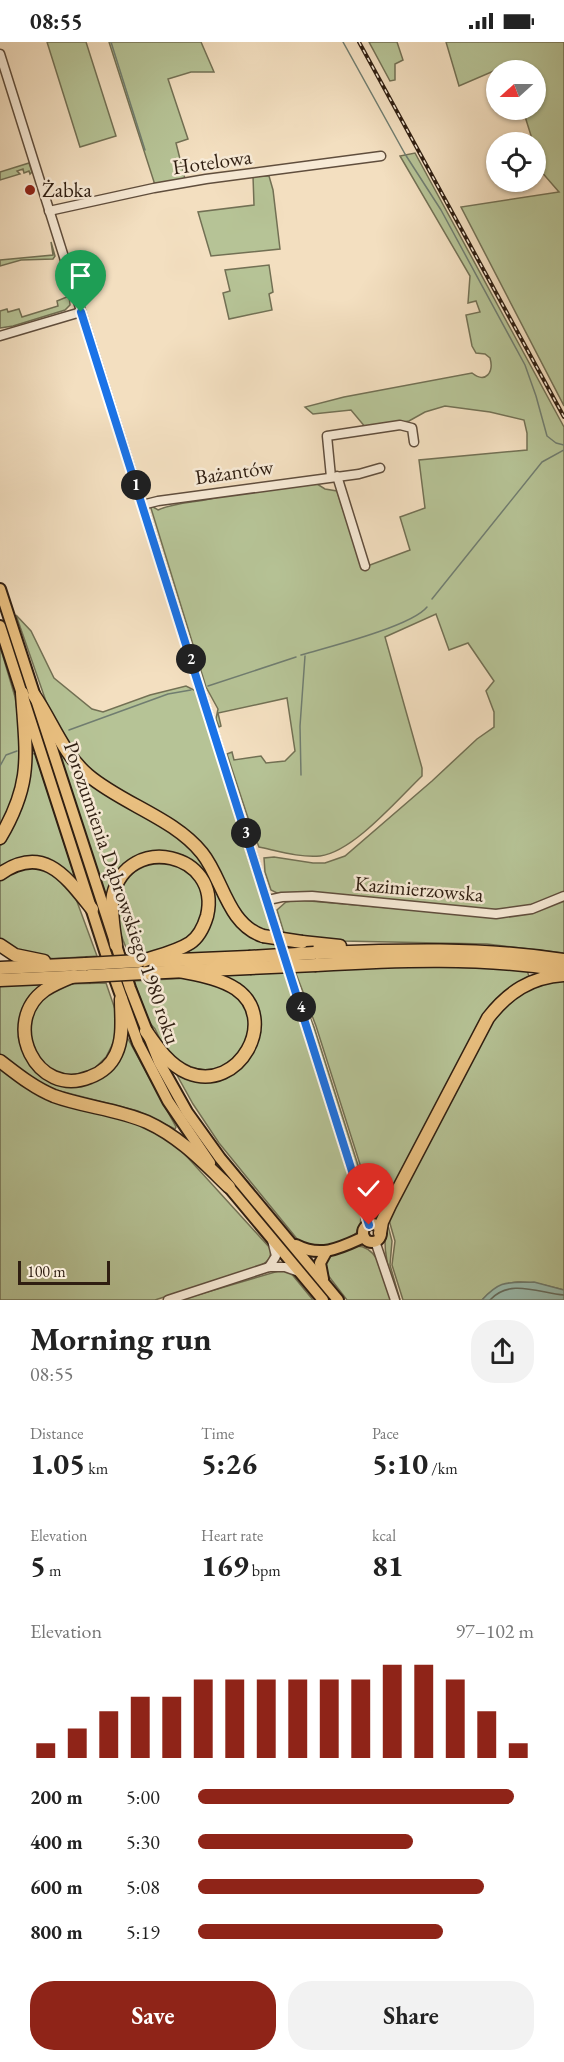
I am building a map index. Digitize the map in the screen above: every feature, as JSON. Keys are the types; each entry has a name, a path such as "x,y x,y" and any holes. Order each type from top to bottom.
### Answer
{"highway":[{"path":"0,838 16,809 25,780 28,694"},
{"path":"28,694 81,769 111,792 156,817 191,841 206,859 222,893 248,929 263,936 342,946 361,951"},
{"path":"116,945 112,904 116,887 123,875 135,864 156,856 164,856 181,861 198,874 206,886 209,903 206,920 196,937 189,943 142,965"},
{"path":"0,874 30,862 48,865 64,874 92,909"},
{"path":"0,945 15,955 87,970 142,965 315,959 490,961 564,973"},
{"path":"315,959 361,951 460,949 564,960"},
{"path":"179,971 250,962"},
{"path":"0,968 60,965"},
{"path":"142,965 211,978 226,984 242,994 250,1005 254,1021 254,1032 244,1058 228,1070 215,1074 195,1075 187,1072 172,1062 146,1031"},
{"path":"87,970 54,984 39,995 31,1005 25,1019 24,1033 28,1052 39,1067 50,1076 73,1081 85,1079 104,1069 114,1059 121,1038 121,999"},
{"path":"378,1237 382,1221 390,1205 488,1018 504,999 526,983 564,973"},
{"path":"0,980 74,976"},
{"path":"0,1061 22,1078 51,1095 133,1117 161,1129 192,1150 229,1187"}],"main road":[{"name":"Porozumienia Dąbrowskiego 1980 roku","path":"0,589 28,694 92,909 138,1043 168,1101 191,1137 229,1187 323,1300"},
{"name":"Porozumienia Dąbrowskiego 1980 roku","path":"0,626 28,694 146,1031 170,1083 220,1158 338,1300"},
{"path":"369,1225 377,1226 378,1237 369,1242 364,1237 364,1229 369,1225"},
{"path":"290,1242 308,1251 326,1252 364,1237"},
{"path":"324,1282 320,1263 326,1252"}],"street":[{"path":"0,54 369,1225"},
{"name":"Hotelowa","path":"49,211 195,181 381,156"},
{"path":"0,336 81,312"},
{"path":"365,566 334,477 327,436 400,425 412,428 414,442"},
{"name":"Bażantów","path":"142,505 162,500 359,474 380,468"},
{"name":"Kazimierzowska","path":"268,900 312,896 496,914 532,909 564,896"},
{"path":"378,1237 395,1300"},
{"path":"269,1267 276,1256 272,1239"},
{"path":"168,1300 269,1267 285,1267 300,1272"}],"green space":[{"path":"47,42 86,42 116,136 80,147"},
{"path":"109,42 201,42 214,72 191,72 168,79 188,139 176,143 185,179 155,185"},
{"path":"369,42 397,42 403,60 395,64 395,80 390,81"},
{"path":"446,42 564,42 564,406 461,207 559,192 546,177 546,132 530,132 526,120 546,120 546,60 486,60 486,74 459,86"},
{"path":"415,153 564,427 564,892 544,901 515,908 482,910 309,893 277,893 271,890 265,872 264,858 274,857 325,863 345,856 477,739 494,727 494,712 486,691 494,681 468,643 449,650 436,614 385,637 422,768 422,776 374,824 333,852 320,856 305,856 259,847 227,754 232,752 234,760 261,756 266,763 285,761 295,751 287,698 218,713 221,726 219,727 216,719 218,709 206,687 150,505 158,510 222,496 314,482 325,489 337,491 362,568 410,550 400,517 425,508 419,460 527,450 524,420 490,412 445,406 425,412 409,421 366,428 351,410 313,414 305,407 344,397 472,373 485,377 490,372 490,358 485,354 476,353 472,346 466,315 480,312 476,301 468,303 470,276 400,156"},
{"path":"29,163 32,172 30,174 29,171 24,173 23,169 17,171 20,174 0,180 0,172"},
{"path":"253,176 269,176 273,190 280,249 211,256 198,212 254,205"},
{"path":"51,242 55,256 53,259 21,260 0,266 0,260 53,255"},
{"path":"269,265 273,292 269,294 272,310 229,319 223,293 230,291 225,270"},
{"path":"69,296 70,305 65,310 0,328 0,311 7,309 8,312 19,309 22,317 58,306 57,301"},
{"path":"16,615 31,631 54,678 92,709 103,712 150,695 186,686 198,692 248,858 274,934 260,931 246,920 235,906 211,861 84,767 49,710"},
{"path":"0,646 15,697 21,737 18,787 0,831"},
{"path":"55,742 68,762 182,839 207,869 226,908 277,944 279,950 175,954 193,944 212,908 187,859 168,853 138,856 121,867 110,887 107,908"},
{"path":"35,753 77,883 61,866 53,862 0,869 0,846 13,826 30,755"},
{"path":"149,861 185,866 203,890 202,919 198,929 191,936 172,947 129,955 117,925 116,909 122,881"},
{"path":"40,866 72,888 97,956 43,958 22,953 0,940 0,879 17,869"},
{"path":"298,900 495,917 531,913 564,900 564,953 487,944 342,941 285,936 277,910 286,902"},
{"path":"418,966 509,969 527,971 529,976 528,979 503,995 380,1215 365,1180 316,1026 295,971"},
{"path":"287,971 361,1213 360,1230 347,1240 316,1249 302,1245 219,1143 173,1068 182,1073 235,1069 258,1016 214,974"},
{"path":"190,978 230,989 245,1006 250,1021 246,1044 226,1066 209,1071 183,1066 163,1045 149,1022 134,981"},
{"path":"48,981 38,989 24,1053 35,1070 85,1084 127,1037 176,1127 175,1129 138,1111 44,1087 0,1056 0,985"},
{"path":"555,981 564,981 564,1290 520,1282 501,1286 491,1291 482,1300 403,1300 392,1265 395,1241 389,1220 491,1019 521,991"},
{"path":"106,983 117,1015 115,1039 106,1057 92,1071 67,1077 43,1067 28,1038 31,1014 42,998 66,984"},
{"path":"298,986 314,1027 364,1184 376,1214 381,1219 377,1220 372,1216"},
{"path":"0,1068 151,1129 180,1149 270,1248 268,1260 257,1267 155,1300 0,1300"},
{"path":"387,1222 392,1241 390,1265 400,1300 392,1283 387,1262 385,1231"},
{"path":"356,1246 371,1252 377,1258 392,1300 347,1300 324,1270 328,1256"},
{"path":"282,1270 290,1272 313,1300 180,1300"}],"water":[{"path":"534,1282 564,1290 564,1300 482,1300 500,1285"}],"waterway":[{"path":"111,42 145,150"},
{"path":"343,42 405,154 441,210 525,365 547,436 556,443 564,445"},
{"path":"432,599 542,462 564,450"},
{"path":"301,655 388,628 405,621 427,607"},
{"path":"301,775 300,726 305,656"},
{"path":"208,686 296,657"},
{"path":"69,730 168,694 191,690"},
{"path":"0,766 6,755 17,751"}],"railway":[{"path":"359,42 564,417"}],"place":[{"name":"Żabka","path":"30,190"}],"route":[{"path":"81,312 369,1225"}]}
